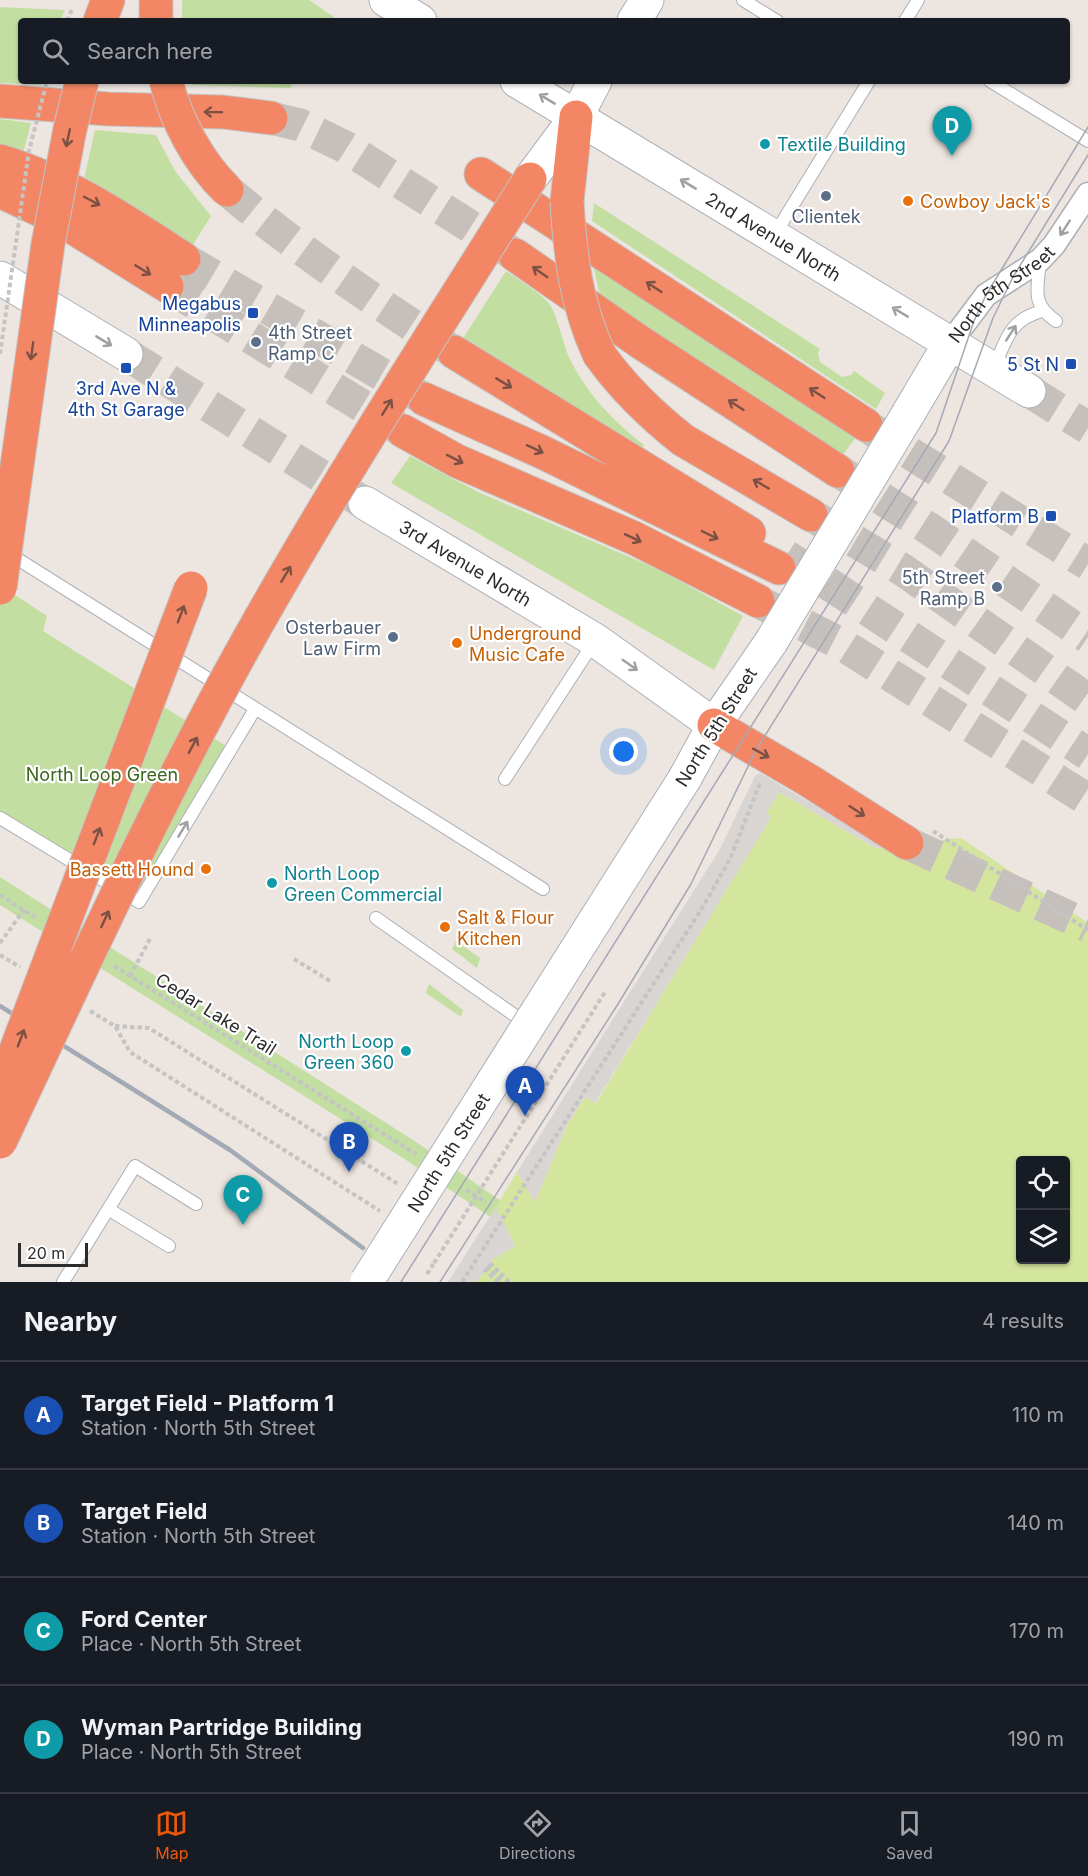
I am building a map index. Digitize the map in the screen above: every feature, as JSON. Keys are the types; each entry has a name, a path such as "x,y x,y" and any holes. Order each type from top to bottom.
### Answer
{"highway":[{"path":"156,0 156,18"},
{"path":"0,588 48,244 70,129 81,84"},
{"path":"167,84 188,137 213,177 227,190"},
{"path":"0,101 108,109 223,112 271,118"},
{"path":"576,117 567,201 576,288 581,310 599,354 628,392 664,426 683,440 811,515"},
{"path":"0,161 66,188 109,210 176,272 0,191"},
{"path":"481,174 866,425"},
{"path":"0,1142 146,832 270,600 382,415 531,179"},
{"path":"515,255 640,342 838,471"},
{"path":"424,399 782,562 454,352"},
{"path":"403,431 477,470 634,538 758,601"},
{"path":"0,1092 191,588"},
{"path":"714,725 808,780 919,836"}],"street":[{"path":"386,0 415,18"},
{"path":"636,18 647,0"},
{"name":"2nd Avenue North","path":"522,84 1029,391"},
{"path":"531,179 576,117 593,84"},
{"name":"North 5th Street","path":"367,1281 685,778 714,725 771,642 950,343 986,295 1040,260 1054,245 1088,194"},
{"path":"0,278 126,354"},
{"name":"3rd Avenue North","path":"365,503 595,640 714,725"}],"lane":[{"path":"743,0 772,18"},
{"path":"907,18 918,0"},
{"path":"774,236 867,84"},
{"path":"995,84 1088,141"},
{"path":"1040,260 1037,303 1042,311 1056,321"},
{"path":"994,369 1011,329 1026,315 1042,311"},
{"path":"0,548 543,889"},
{"path":"505,779 595,640"},
{"path":"0,818 140,902 255,709"},
{"path":"376,918 528,1025"},
{"path":"63,1282 135,1166 196,1204"},
{"path":"108,1209 169,1246"}],"path":[{"path":"0,354 29,151 46,84"},
{"path":"462,1282 700,910 730,859 761,779"},
{"path":"919,836 1088,930"},
{"path":"0,895 43,922"},
{"path":"0,943 24,910"},
{"path":"130,976 152,937"},
{"path":"294,958 330,981"},
{"name":"Cedar Lake Trail","path":"110,964 419,1156"},
{"path":"427,1274 605,992"},
{"path":"389,1212 379,1210 130,1052 115,1026 149,1028 399,1185 404,1193"},
{"path":"466,1190 486,1202"},
{"path":"487,1266 498,1282"},
{"path":"487,1266 503,1282"},
{"path":"487,1266 509,1282"}],"green space":[{"path":"182,0 309,0 334,17 333,18 182,18"},
{"path":"0,7 65,10 61,18 18,18 18,84 0,83"},
{"path":"193,84 292,84 290,88"},
{"path":"0,119 31,123 21,161 0,154"},
{"path":"95,130 156,135 175,171 211,216 189,251 82,188"},
{"path":"594,203 820,349 818,354 820,362 842,377 851,375 854,371 885,393 876,409 592,221"},
{"path":"591,256 858,434 838,462 603,309"},
{"path":"506,271 547,301 555,315 569,357 584,383 611,416 644,445 642,449 462,340"},
{"path":"410,456 478,492 660,570 743,616 714,670 391,483"},
{"name":"North Loop Green","path":"0,585 47,616 43,631 231,749 139,902 0,818"},
{"path":"779,792 875,848 961,838 1088,923 1088,1282 477,1282 492,1260 515,1246 496,1207 517,1172 535,1202 566,1127 585,1097 596,1103 770,818 767,812"},
{"path":"0,877 416,1142 583,1258 575,1274 406,1160 0,905"},
{"path":"456,941 480,958 477,968 452,949"},
{"path":"429,984 463,1010 461,1017 426,993"}],"shaded area":[{"path":"760,773 885,847 875,848 779,792 767,812 771,818 595,1103 585,1097 566,1127 535,1202 517,1172 720,849 755,776"},
{"path":"496,1207 515,1246 492,1260 477,1282 448,1282"}],"tunnel":[{"path":"271,118 300,125 345,147 515,255"},
{"path":"227,190 281,234 338,275 454,352"},
{"path":"184,259 424,399"},
{"path":"167,286 403,431"},
{"path":"126,354 361,501"},
{"path":"1029,391 1088,428"},
{"path":"868,427 1088,564"},
{"path":"840,472 931,530 1088,637"},
{"path":"813,516 903,570 1088,700"},
{"path":"786,556 1088,754"},
{"path":"761,603 843,645 1088,800"},
{"path":"907,843 1088,926"}],"tram line":[{"path":"401,1282 936,433 974,321 986,295 1088,127"},
{"path":"440,1282 618,1004 691,884 756,750 949,441 993,318 1013,277 1088,155"}],"railway":[{"path":"0,1006 230,1150 363,1248"}],"place":[{"name":"Textile Building","path":"765,144"},
{"name":"Wyman Partridge Building","path":"952,156"},
{"name":"Clientek","path":"826,196"},
{"name":"Cowboy Jack's","path":"908,201"},
{"name":"Megabus Minneapolis","path":"253,313"},
{"name":"4th Street Ramp C","path":"256,342"},
{"name":"5 St N","path":"1071,364"},
{"name":"3rd Ave N & 4th St Garage","path":"126,368"},
{"name":"Platform B","path":"1051,516"},
{"name":"5th Street Ramp B","path":"997,587"},
{"name":"Osterbauer Law Firm","path":"393,637"},
{"name":"Underground Music Cafe","path":"457,643"},
{"name":"Bassett Hound","path":"206,869"},
{"name":"North Loop Green Commercial","path":"272,883"},
{"name":"Salt & Flour Kitchen","path":"445,927"},
{"name":"North Loop Green 360","path":"406,1051"},
{"name":"Target Field - Platform 1","path":"525,1116"},
{"name":"Target Field","path":"349,1172"},
{"name":"Ford Center","path":"243,1225"}]}
